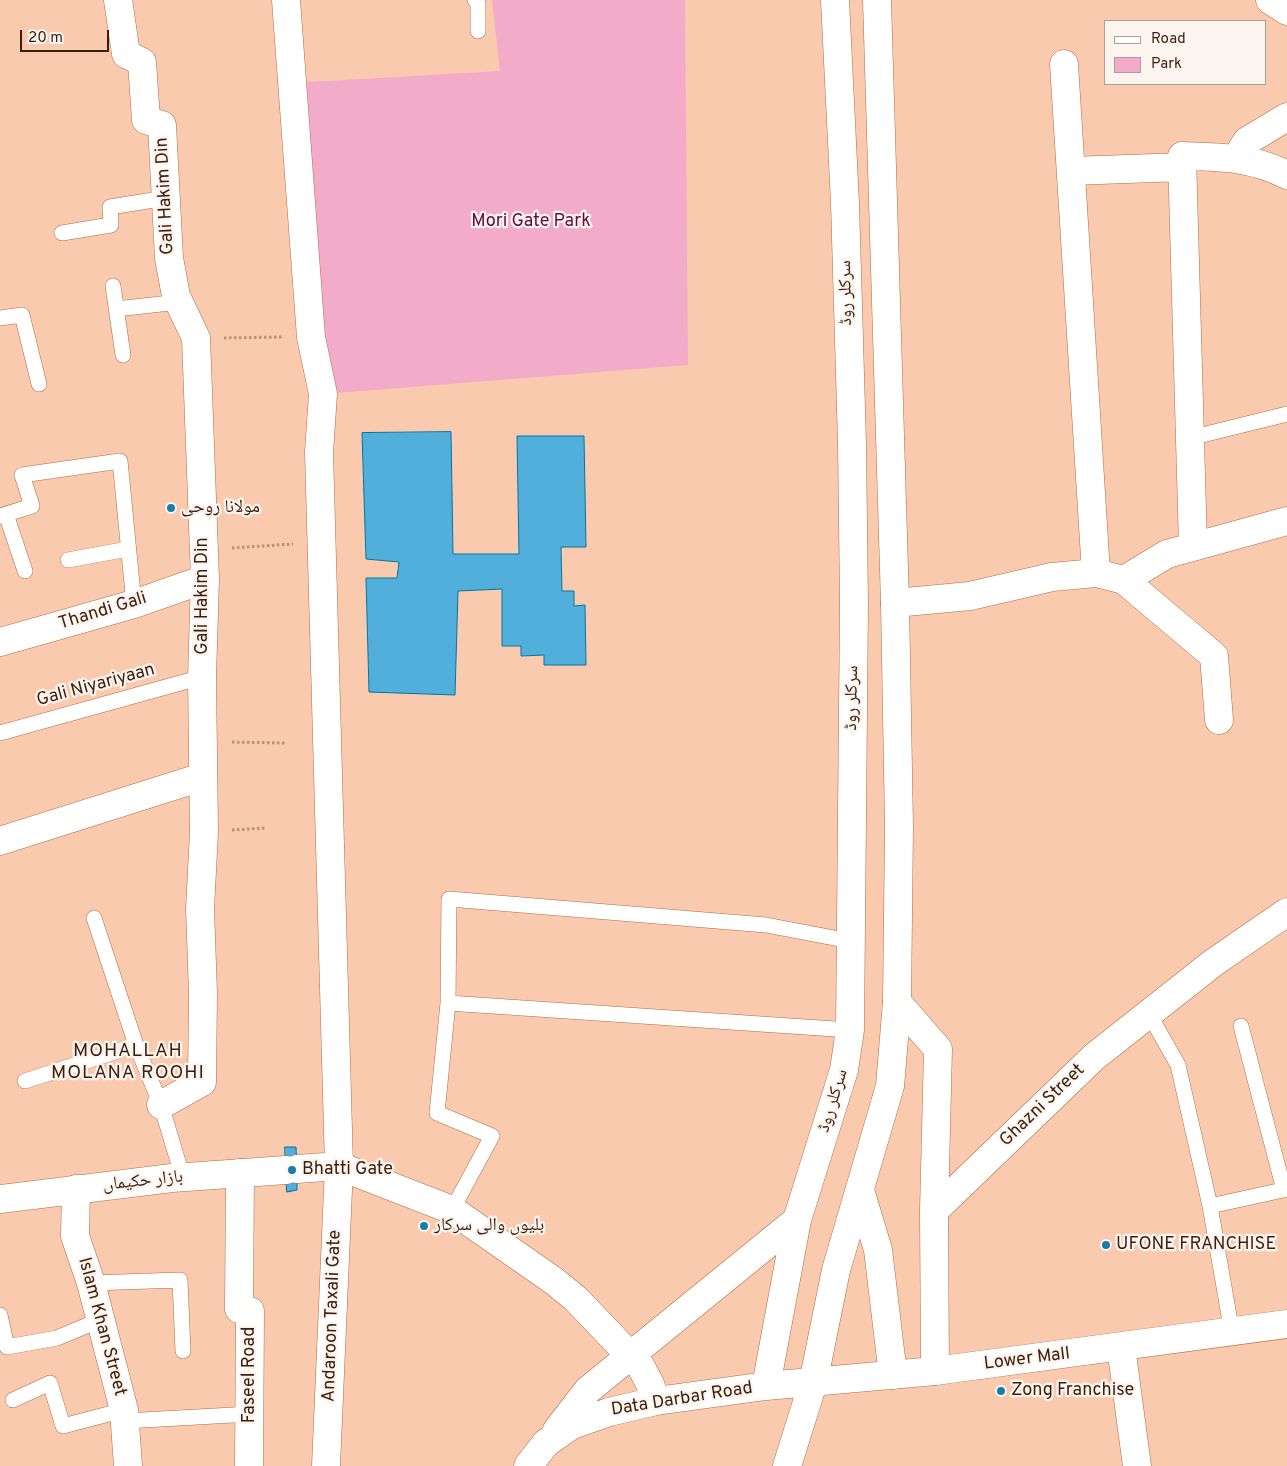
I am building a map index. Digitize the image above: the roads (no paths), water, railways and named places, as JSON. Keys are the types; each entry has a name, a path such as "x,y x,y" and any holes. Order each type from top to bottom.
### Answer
{"street":[{"name":"Gali Hakim Din","path":"118,0 126,54 142,62 146,120 162,125 169,258 179,302 196,338 205,579 202,676 204,832 200,909 203,993 202,1082 161,1106"},
{"name":"Andaroon Taxali Gate","path":"286,0 311,337 324,394 319,452 339,1166 326,1466"},
{"name":"سرکلر روڈ","path":"766,1386 797,1220 844,1070 850,1030 854,603 852,443 845,203 835,0"},
{"path":"787,1466 813,1382 836,1270 890,1086 897,1002 899,827 895,603 877,0"},
{"path":"1270,0 1287,11"},
{"path":"1064,64 1096,572"},
{"path":"1237,157 1247,142 1287,117"},
{"path":"1193,546 1182,156 1237,157 1271,166 1287,175"},
{"path":"1071,171 1183,167"},
{"path":"1124,580 1167,554 1287,521"},
{"path":"895,603 970,596 1052,577 1096,572 1124,580 1214,656 1219,720"},
{"name":"Thandi Gali","path":"0,642 134,604 205,579"},
{"path":"0,841 202,777"},
{"name":"Ghazni Street","path":"934,1211 1094,1057 1213,963 1287,912"},
{"path":"897,1002 938,1050 934,1211 935,1371"},
{"path":"339,1166 452,1210 554,1281 587,1310 630,1354 646,1374 656,1401"},
{"name":"بازار حکیماں","path":"0,1199 183,1178 339,1166"},
{"name":"Faseel Road","path":"240,1173 239,1310 250,1311 251,1414 249,1466"},
{"name":"Islam Khan Street","path":"76,1189 75,1236 91,1283 124,1415 128,1466"},
{"path":"860,1190 878,1250 893,1375"},
{"path":"546,1443 588,1390 797,1220"},
{"name":"Lower Mall","path":"766,1386 935,1371 1232,1333 1287,1324"},
{"path":"1121,1347 1137,1466"},
{"name":"Data Darbar Road","path":"528,1466 546,1443 572,1425 590,1417 656,1401 766,1386"}],"lane":[{"path":"475,0 478,4 478,31"},
{"path":"62,233 111,225 110,207 166,198"},
{"path":"112,286 123,355"},
{"path":"116,309 179,302"},
{"path":"0,318 22,314 39,384"},
{"path":"1190,438 1287,414"},
{"path":"24,570 3,515 32,506 22,476 120,461 134,604"},
{"path":"68,560 128,549"},
{"name":"Gali Niyariyaan","path":"0,733 202,676"},
{"path":"452,1210 492,1136 437,1113 448,1003 449,899 766,924 850,941"},
{"path":"94,918 136,1045 161,1106 183,1178"},
{"path":"448,1003 850,1030"},
{"path":"1149,1014 1178,1065 1210,1206 1232,1333"},
{"path":"1210,1206 1286,1190 1241,1026"},
{"path":"25,1081 136,1045"},
{"path":"91,1283 180,1280 183,1351"},
{"path":"0,1315 7,1347 57,1338 100,1320"},
{"path":"13,1400 50,1383 63,1426 124,1415 251,1414"}],"place":[{"name":"مولانا روحی","path":"171,508"},
{"name":"Bhatti Gate","path":"292,1170"},
{"name":"بلیوں والی سرکار","path":"424,1226"},
{"name":"UFONE FRANCHISE","path":"1106,1245"},
{"name":"Zong Franchise","path":"1001,1391"}],"district":[{"name":"MOHALLAH MOLANA ROOHI","path":"128,1063"}],"park label":[{"name":"Mori Gate Park","path":"531,222"}]}
